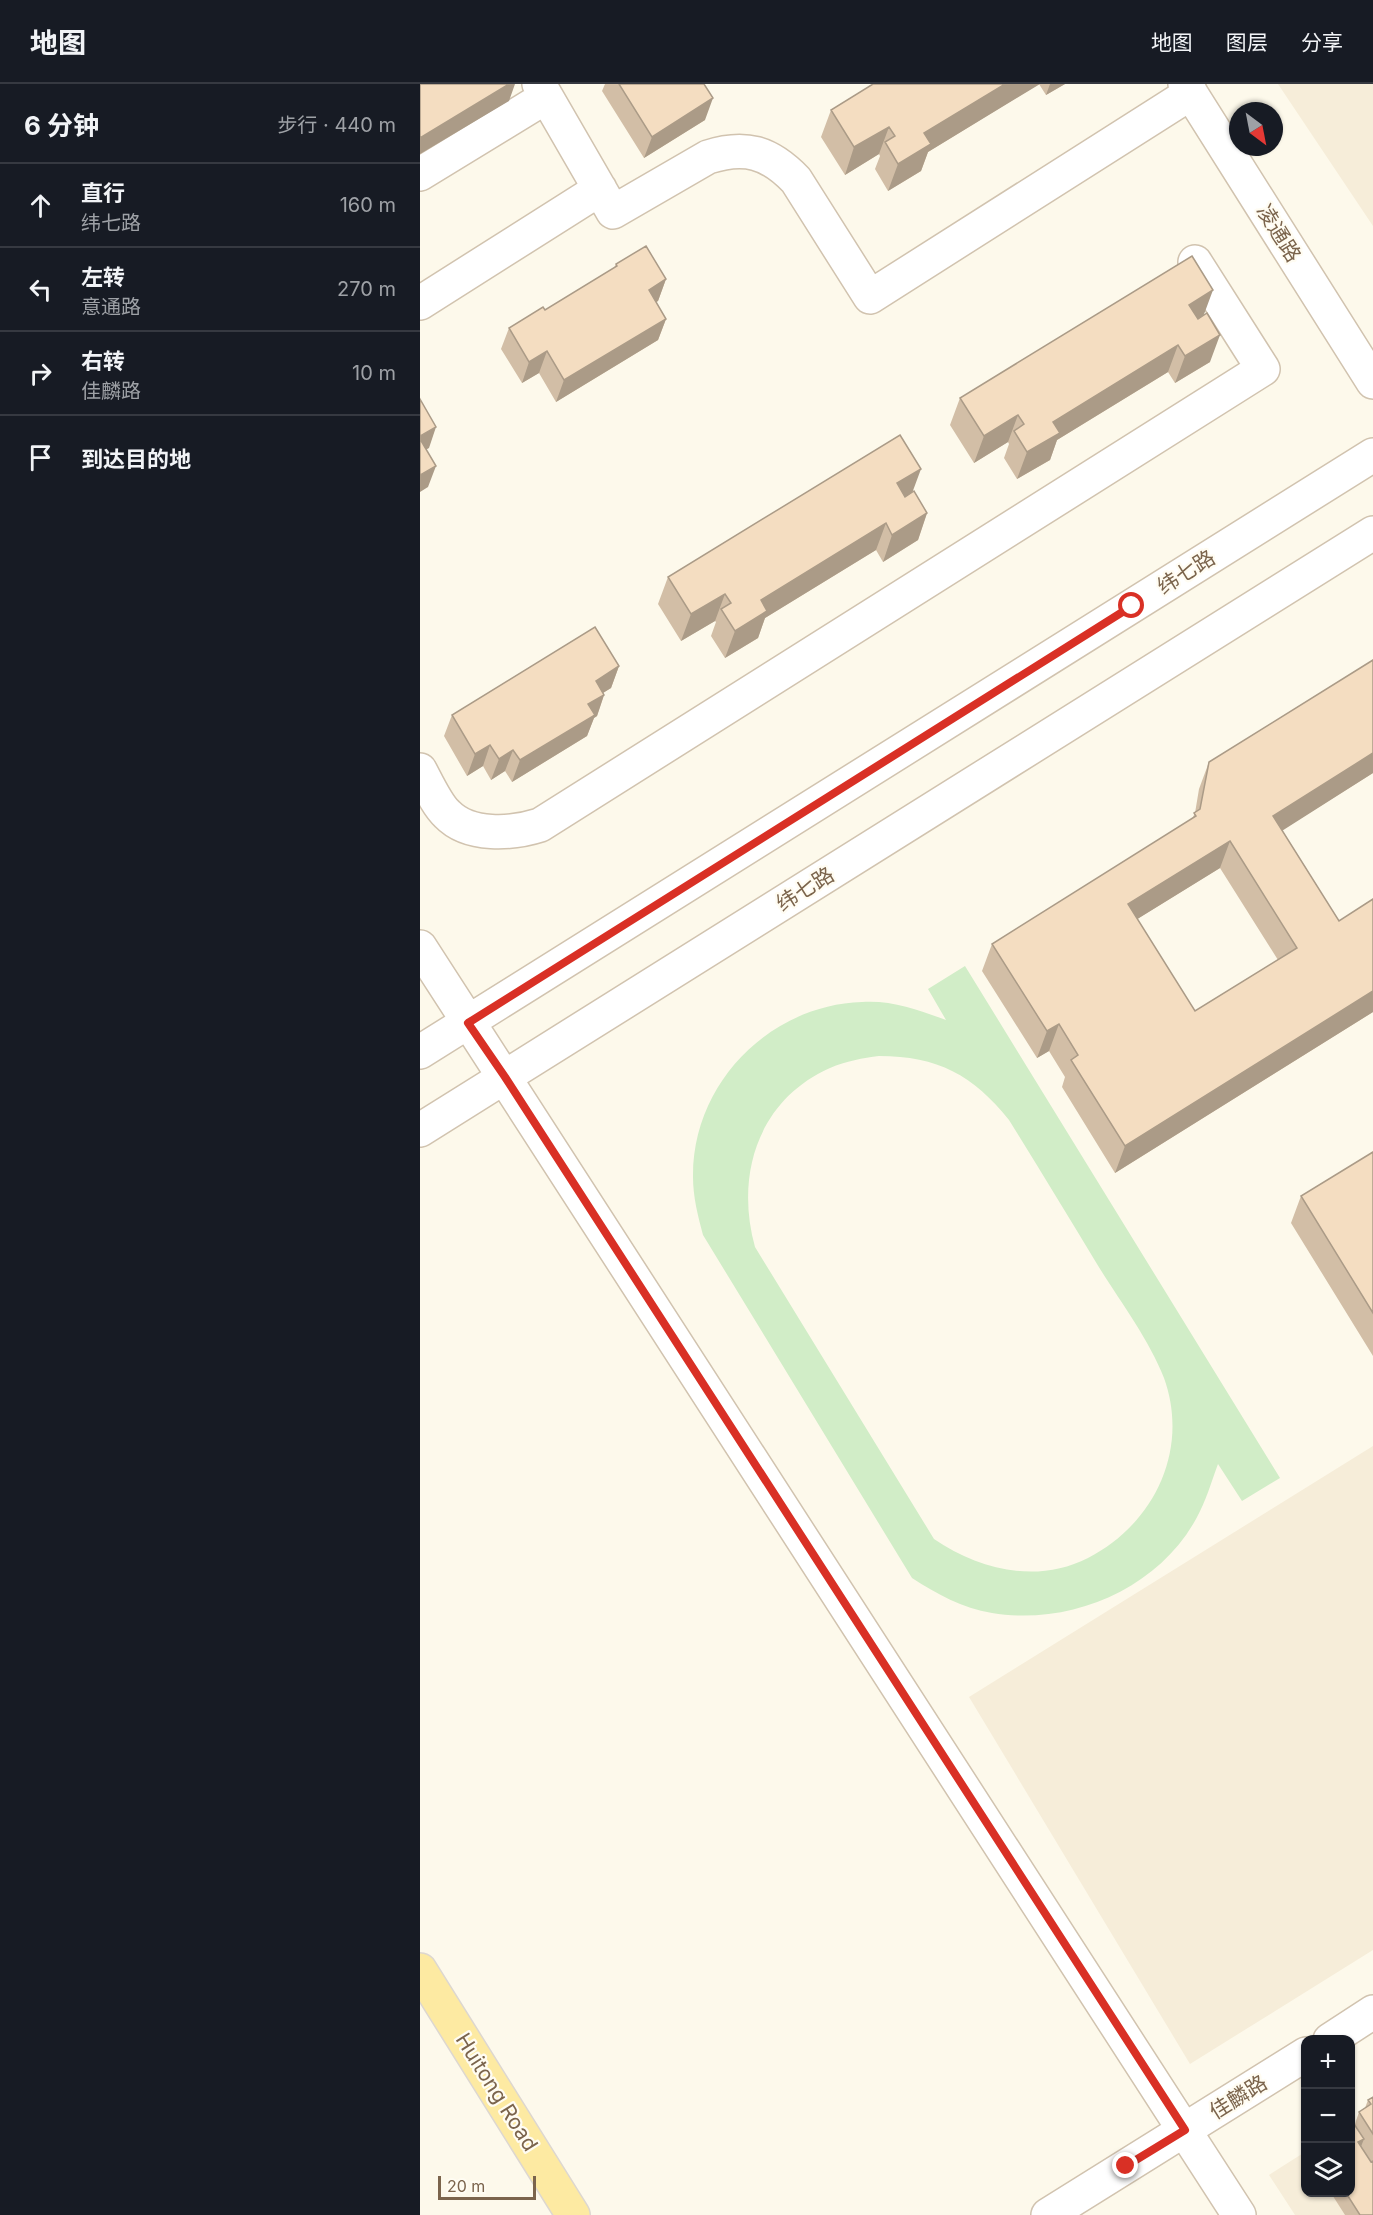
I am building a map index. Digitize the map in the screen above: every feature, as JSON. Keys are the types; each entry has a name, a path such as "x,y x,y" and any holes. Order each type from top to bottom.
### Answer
{"main road":[{"name":"Huitong Road","path":"420,1970 573,2215"}],"street":[{"path":"420,174 543,90 613,212 708,157 738,150 753,152 784,167 796,180 870,297 1188,88"},
{"name":"凌通路","path":"1188,88 1373,382"},
{"path":"420,303 600,189"},
{"path":"420,771 446,814 459,822 486,831 504,833 522,831 540,825 1263,369 1195,262"},
{"name":"纬七路","path":"420,1052 1373,455"},
{"name":"纬七路","path":"420,1130 1373,533"},
{"path":"420,947 1239,2215"},
{"path":"1338,2035 1373,2012"},
{"name":"佳麟路","path":"1048,2215 1301,2058"}],"shaded area":[{"path":"1278,84 1373,84 1373,226"},
{"path":"1373,1446 1373,1950 1190,2064 969,1697"},
{"path":"1373,2109 1373,2215 1295,2215 1269,2175 1301,2155 1301,2197 1355,2197 1355,2120"}],"green space":[{"path":"965,966 1280,1478 1242,1501 1218,1464 1200,1512 1179,1544 1135,1583 1080,1608 1051,1614 1021,1616 992,1613 950,1600 912,1578 703,1235 699,1221 693,1184 696,1143 706,1110 722,1081 743,1055 768,1034 797,1017 828,1007 862,1002 895,1004 946,1020 928,989","holes":["879,1056 900,1057 937,1064 953,1071 982,1091 1009,1120 1142,1334 1164,1378 1171,1405 1172,1432 1169,1458 1160,1482 1148,1505 1131,1526 1088,1558 1069,1566 1029,1572 1009,1570 970,1559 934,1539 755,1247 748,1193 751,1167 758,1142 769,1120 785,1099 805,1082 830,1068"]}],"building":[{"path":"420,84 509,84 420,138"},
{"path":"619,84 704,84 713,98 652,137"},
{"path":"873,84 1005,84 924,133 931,144 898,164 885,142 895,136 889,127 854,147 831,110"},
{"path":"646,246 666,279 649,290 666,319 564,380 547,351 529,362 509,328 543,307 545,310"},
{"path":"1192,256 1213,290 1189,305 1198,319 1207,313 1220,335 1185,356 1178,345 1053,422 1060,433 1027,452 1014,431 1024,424 1018,415 984,436 960,398"},
{"path":"420,399 436,427 420,436"},
{"path":"900,435 921,469 897,483 905,497 914,491 927,513 892,535 886,523 761,600 767,611 735,631 721,609 731,603 725,594 691,614 668,577"},
{"path":"420,439 436,466 420,475"},
{"path":"595,627 619,666 596,681 604,695 588,704 595,715 520,760 513,750 499,759 490,745 475,754 452,715"},
{"path":"1373,660 1373,753 1273,816 1339,921 1373,899 1373,991 1125,1146 1071,1060 1078,1055 1059,1024 1047,1031 992,944 1196,816 1194,813 1200,809 1209,762","holes":["1230,841 1297,948 1195,1011 1128,904"]},
{"path":"1373,1152 1373,1313 1301,1196"},
{"path":"1373,2097 1373,2134 1359,2112 1371,2104 1368,2100"},
{"path":"1355,2126 1364,2139 1358,2142 1371,2162 1373,2161 1373,2215 1360,2215 1349,2197 1355,2197"}],"route":[{"path":"1126,2166 1185,2130 468,1023 1132,606"}]}
